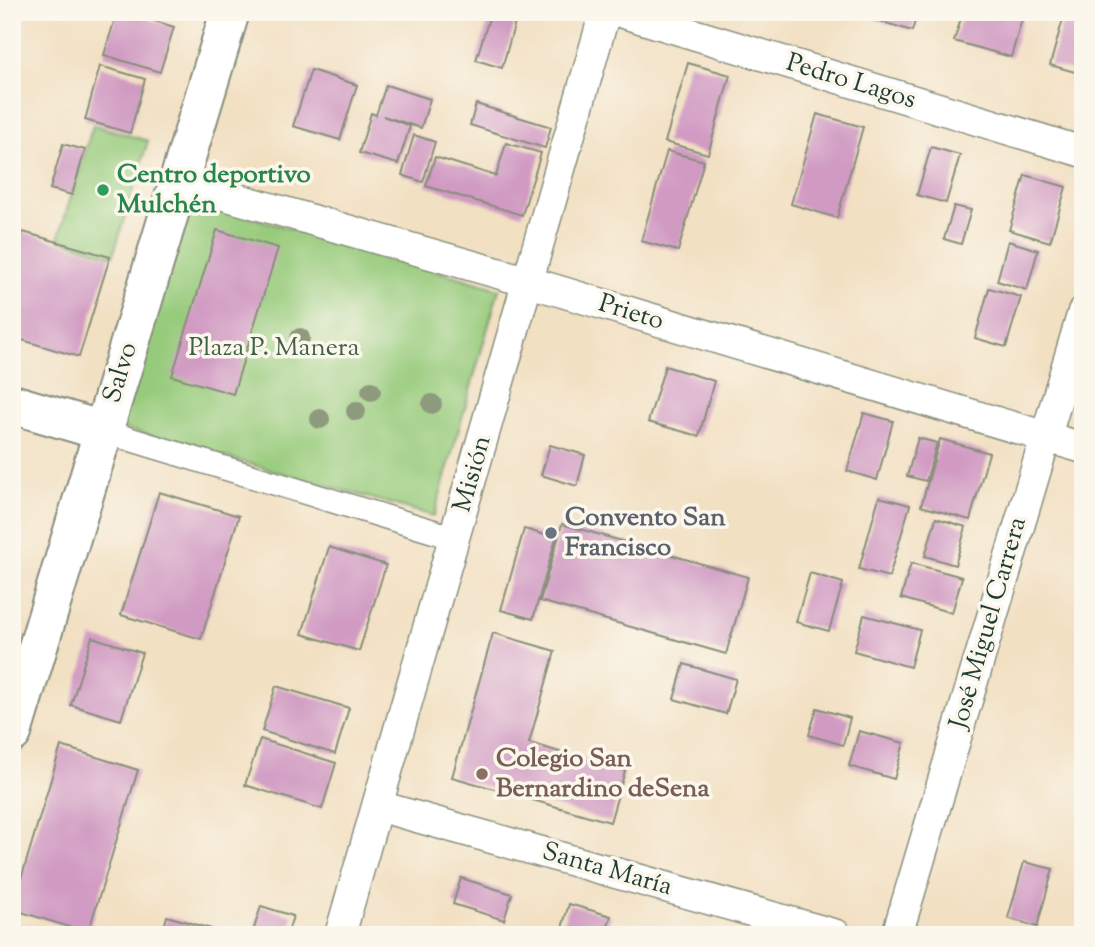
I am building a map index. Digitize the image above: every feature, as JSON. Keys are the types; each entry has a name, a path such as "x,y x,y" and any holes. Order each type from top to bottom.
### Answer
{"main road":[{"name":"Salvo","path":"12,733 230,12"},
{"path":"12,404 103,431"}],"street":[{"name":"Misión","path":"340,935 605,12"},
{"name":"Pedro Lagos","path":"620,12 1083,152"},
{"name":"Prieto","path":"179,181 529,282 1083,448"},
{"name":"José Miguel Carrera","path":"897,935 1083,312"},
{"path":"103,431 455,538"},
{"name":"Santa María","path":"379,806 836,935"}],"green space":[{"name":"Centro deportivo Mulchén","path":"93,125 148,141 113,256 58,239"},
{"name":"Plaza P. Manera","path":"191,200 499,289 434,516 119,427"}],"building":[{"path":"117,12 126,12 174,27 160,72 104,55"},
{"path":"491,12 516,19 502,68 476,60"},
{"path":"850,12 918,12 912,31"},
{"path":"963,12 1024,12 1011,57 954,41"},
{"path":"1065,12 1083,12 1082,74 1050,65"},
{"path":"688,63 730,75 708,154 665,142"},
{"path":"100,66 145,79 130,133 85,120"},
{"path":"311,70 357,85 340,140 293,126"},
{"path":"386,85 430,99 421,128 383,116 410,126 398,164 359,153 371,113 376,115"},
{"path":"476,104 551,127 545,148 470,125"},
{"path":"817,114 863,127 837,218 791,204"},
{"path":"414,135 435,142 423,182 402,175"},
{"path":"506,143 541,153 522,215 426,186 435,157 496,176"},
{"path":"63,144 85,150 72,195 50,189"},
{"path":"931,147 960,155 946,203 917,195"},
{"path":"667,151 704,161 678,251 641,241"},
{"path":"1025,175 1066,187 1050,242 1009,230"},
{"path":"954,206 971,210 961,244 944,239"},
{"path":"217,230 278,248 233,394 172,376"},
{"path":"23,232 110,257 79,357 12,337 12,269"},
{"path":"1008,241 1038,250 1027,290 997,281"},
{"path":"989,288 1021,297 1006,347 975,338"},
{"path":"665,366 714,381 699,436 648,422"},
{"path":"864,413 893,421 877,480 847,471"},
{"path":"918,438 937,443 926,481 907,476"},
{"path":"940,439 989,453 970,520 921,506"},
{"path":"550,445 585,455 577,486 541,475"},
{"path":"159,492 239,516 201,639 121,615"},
{"path":"879,497 910,505 889,577 859,569"},
{"path":"936,518 966,527 955,565 925,556"},
{"path":"562,524 748,577 726,654 540,601"},
{"path":"524,529 556,538 533,619 501,610"},
{"path":"329,547 386,565 359,651 302,634"},
{"path":"911,563 962,577 952,613 901,598"},
{"path":"810,573 843,583 829,631 796,622"},
{"path":"864,615 920,630 910,667 854,651"},
{"path":"493,633 555,651 529,743 625,771 610,822 452,777"},
{"path":"92,637 142,653 121,720 71,705"},
{"path":"684,664 736,679 726,714 674,699"},
{"path":"276,686 349,708 335,754 262,731"},
{"path":"817,708 850,718 843,745 809,735"},
{"path":"859,731 904,743 894,779 849,766"},
{"path":"260,739 336,763 322,809 245,785"},
{"path":"61,746 138,770 88,933 12,909"},
{"path":"1024,862 1053,869 1037,927 1008,918"},
{"path":"461,878 512,894 504,920 453,904"},
{"path":"569,904 611,916 605,935 560,935"},
{"path":"261,906 293,916 287,935 252,935"},
{"path":"167,916 218,931 217,935 162,935"}],"place":[{"name":"Centro deportivo Mulchén","path":"103,190"},
{"name":"Convento San Francisco","path":"551,533"},
{"name":"Colegio San Bernardino deSena","path":"482,774"}]}
